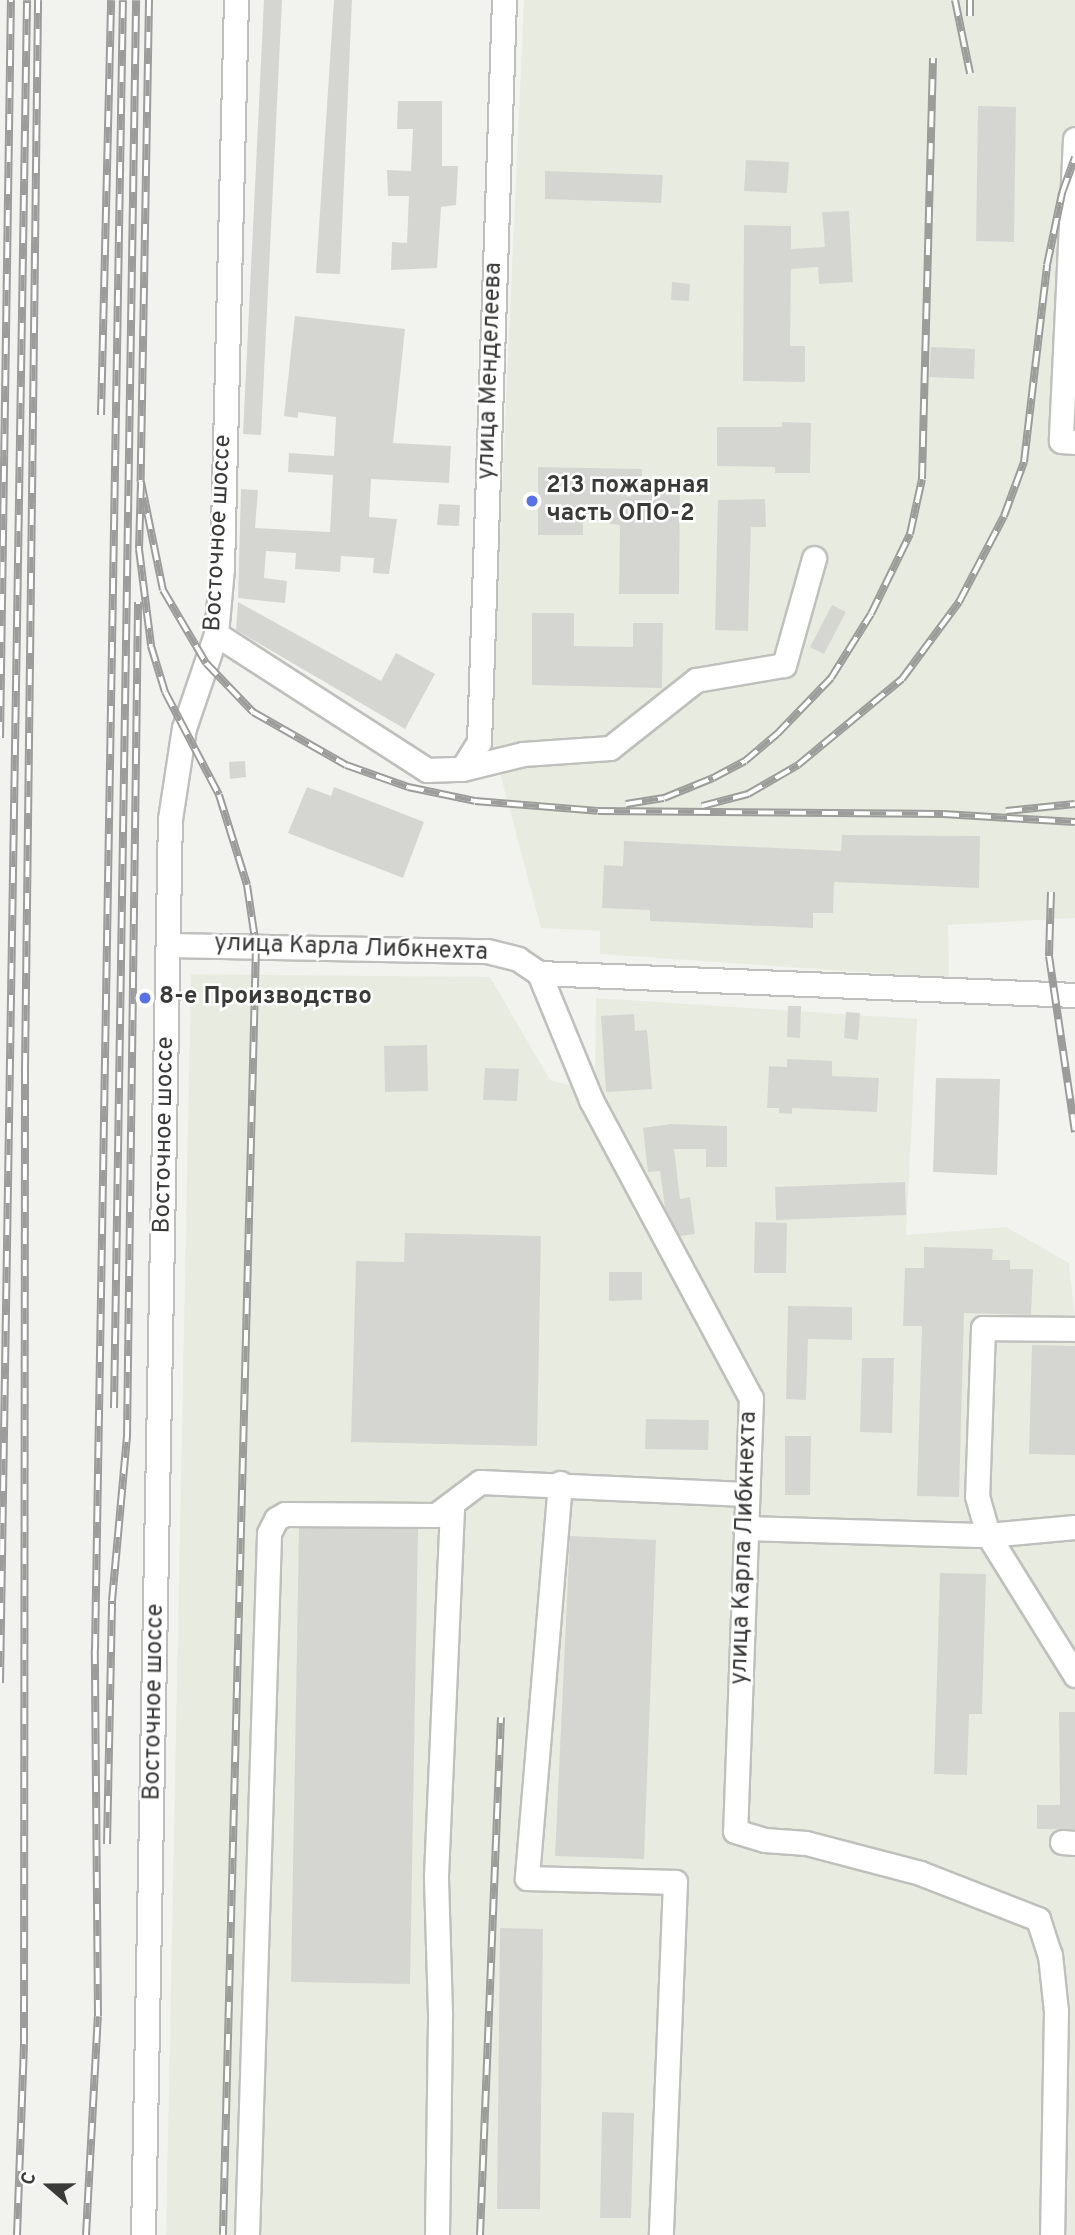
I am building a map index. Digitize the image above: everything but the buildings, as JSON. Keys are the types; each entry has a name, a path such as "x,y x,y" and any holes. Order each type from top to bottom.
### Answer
{"street":[{"name":"Восточное шоссе","path":"143,2235 168,945 174,780 184,728 216,634 222,568 236,0"},
{"name":"улица Менделеева","path":"462,769 479,742 504,0"},
{"path":"1075,139 1061,441 1075,442"},
{"path":"216,634 427,770 462,769 523,754 610,748 696,680 784,665 814,558"},
{"name":"улица Карла Либкнехта","path":"168,945 487,951 518,959 539,973 590,1100 751,1398 735,1831 765,1840 806,1843 920,1873 1038,1919 1050,1955 1056,2011 1052,2235"},
{"path":"539,973 1075,995"},
{"path":"1075,1329 983,1328 977,1496 988,1535 1075,1675"},
{"path":"247,2235 268,1533 276,1519 285,1514 436,1516 452,1508 469,1487 480,1482 560,1483 747,1493"},
{"path":"560,1483 527,1878 675,1882 661,2235"},
{"path":"437,2235 440,2013 436,1874 452,1508"},
{"path":"745,1528 988,1535 1075,1527"}],"shaded area":[{"path":"524,0 1075,0 1075,918 948,925 949,978 600,954 600,931 541,928 491,739"},
{"path":"191,974 490,977 550,1080 595,1092 596,998 917,1019 906,1235 1006,1227 1069,1263 1075,1320 1075,2235 166,2235"}],"railway":[{"path":"0,738 11,0"},
{"path":"0,1683 27,0"},
{"path":"17,2235 24,2044 25,1069 38,0"},
{"path":"101,415 111,0"},
{"path":"86,2235 98,2016 95,1650 123,0"},
{"path":"114,1408 136,0"},
{"path":"149,0 141,482 163,590 206,663 253,712 346,765 408,787 475,801 598,811 943,814 1075,822"},
{"path":"955,0 970,73"},
{"path":"970,0 970,16"},
{"path":"626,804 664,798 713,778 745,761 777,734 831,678 871,614 910,534 922,479 933,58"},
{"path":"702,806 748,794 798,765 902,679 959,602 1004,516 1024,462 1047,265 1062,193 1075,157"},
{"path":"141,482 139,549 151,646 165,692 219,795 247,885 256,946 223,2235"},
{"path":"107,1844 112,1601 127,1436 138,602"},
{"path":"1006,811 1075,804"},
{"path":"1051,892 1049,956 1075,1132"},
{"path":"480,2235 501,1717"}],"place":[{"name":"213 пожарная часть ОПО-2","path":"532,501"},
{"name":"8-е Производство","path":"145,998"}]}
